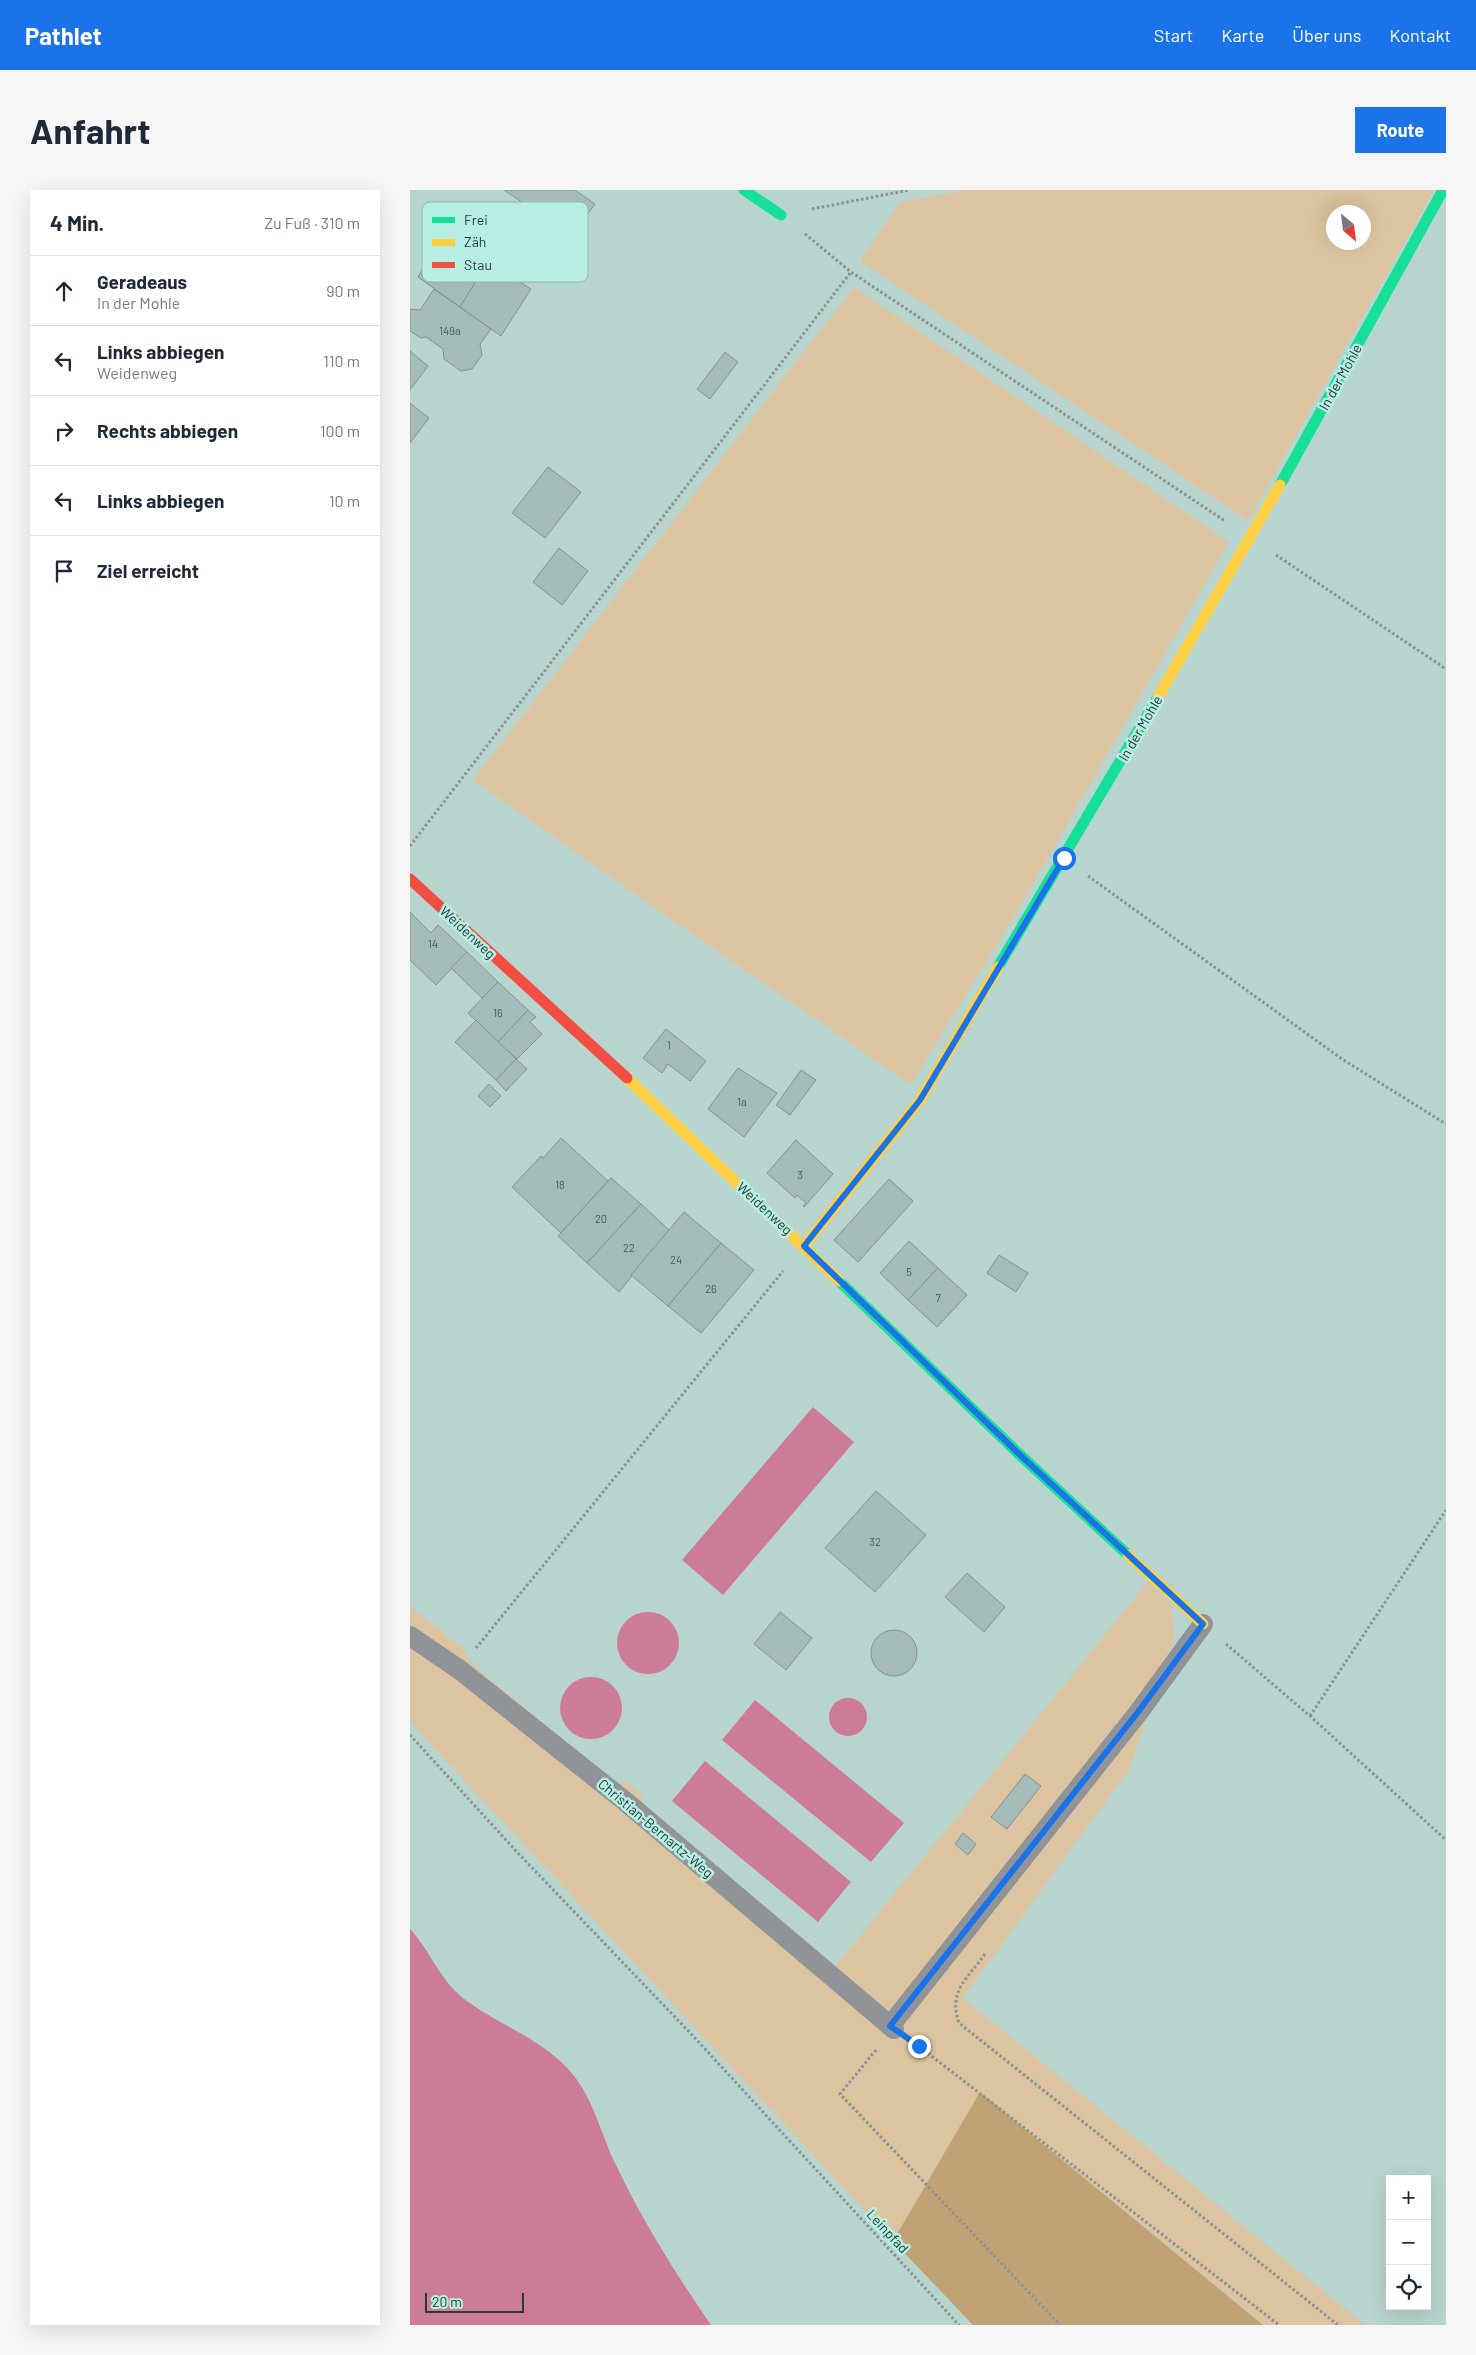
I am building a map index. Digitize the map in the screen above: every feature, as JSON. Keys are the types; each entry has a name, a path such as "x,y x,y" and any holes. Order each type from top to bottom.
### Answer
{"street":[{"path":"744,190 782,215"},
{"name":"In der Mohle","path":"804,1246 920,1100 1251,539 1443,190"},
{"name":"Weidenweg","path":"410,879 623,1074 1018,1453 1203,1624"}],"lane":[{"path":"892,2028 1132,1720 1203,1624"},
{"name":"Christian-Bernartz-Weg","path":"410,1636 460,1670 626,1802 892,2028"}],"path":[{"path":"782,215 908,190"},
{"path":"782,215 851,272 1446,669"},
{"path":"410,846 851,272"},
{"path":"1064,858 1342,1059 1446,1124"},
{"path":"474,1651 804,1246"},
{"path":"1310,1716 1446,1510"},
{"path":"1203,1624 1310,1716 1446,1840"},
{"name":"Leinpfad","path":"410,1736 517,1852 694,2037 959,2325"},
{"path":"990,1947 956,1994 954,2009 959,2023 1338,2325"},
{"path":"1060,2325 840,2094 892,2028 927,2052 1279,2325"}],"shaded area":[{"path":"966,190 1434,190 1248,521 860,261 900,202"},
{"path":"854,287 1229,542 1014,917 911,1085 473,780"},
{"path":"813,1407 854,1442 723,1595 682,1560"},
{"path":"1148,1582 1172,1607 1174,1639 1129,1770 963,1998 1365,2325 1264,2325 980,2092 893,2241 410,1722 410,1607 464,1649 472,1664 618,1785 627,1782 643,1797 643,1807 834,1968"},
{"path":"648,1612 665,1617 670,1621 674,1626 679,1643 674,1660 670,1665 665,1669 648,1674 631,1669 626,1665 622,1660 617,1643 622,1626 626,1621 631,1617"},
{"path":"591,1677 608,1682 613,1686 617,1691 622,1708 617,1725 613,1730 608,1734 591,1739 574,1734 569,1730 565,1725 560,1708 565,1691 569,1686 574,1682"},
{"path":"848,1698 861,1704 867,1717 861,1730 848,1736 835,1730 829,1717 835,1704"},
{"path":"755,1700 904,1823 871,1862 722,1740"},
{"path":"705,1761 851,1882 818,1922 672,1801"},
{"path":"410,1929 447,1982 463,1998 536,2042 562,2063 574,2076 587,2097 611,2154 637,2207 711,2325 410,2325"},
{"path":"980,2092 1263,2325 973,2325 893,2241"}],"building":[{"path":"504,190 575,190 595,204 588,214 588,202 522,202"},
{"path":"422,270 422,280 418,277"},
{"path":"425,282 476,282 460,307"},
{"path":"476,282 520,282 531,289 501,336 460,307"},
{"path":"434,289 491,329 480,344 482,355 472,369 461,371 444,359 443,349 426,337 421,338 410,331 410,309 420,310"},
{"path":"410,351 428,366 410,390"},
{"path":"725,352 738,362 710,399 697,389"},
{"path":"410,403 429,418 410,443"},
{"path":"548,467 581,492 545,538 512,513"},
{"path":"559,548 588,571 562,605 533,582"},
{"path":"410,912 431,933 438,925 467,952 436,985 410,960"},
{"path":"467,952 498,982 482,998 451,968"},
{"path":"498,982 528,1010 498,1042 468,1013"},
{"path":"528,1010 536,1017 530,1022 542,1034 517,1059 498,1042"},
{"path":"476,1020 516,1059 496,1080 455,1042"},
{"path":"666,1029 706,1061 690,1081 668,1064 662,1073 643,1058"},
{"path":"516,1059 527,1069 506,1091 496,1080"},
{"path":"738,1068 777,1093 744,1137 708,1109"},
{"path":"801,1070 816,1080 790,1115 776,1105"},
{"path":"489,1084 501,1096 490,1107 478,1096"},
{"path":"561,1138 608,1181 561,1233 512,1187"},
{"path":"796,1140 833,1174 804,1207 806,1203 797,1195 795,1198 767,1173"},
{"path":"611,1178 641,1204 587,1263 558,1236"},
{"path":"889,1179 913,1201 858,1262 834,1240"},
{"path":"641,1204 669,1230 619,1292 587,1263"},
{"path":"684,1212 721,1243 668,1306 631,1275"},
{"path":"909,1241 938,1268 908,1300 880,1273"},
{"path":"721,1243 754,1270 701,1333 668,1306"},
{"path":"999,1255 1028,1273 1016,1292 987,1273"},
{"path":"938,1268 967,1295 937,1327 908,1300"},
{"path":"876,1491 926,1535 875,1592 825,1548"},
{"path":"967,1573 1005,1607 984,1632 945,1597"},
{"path":"780,1612 812,1638 786,1670 754,1644"},
{"path":"894,1630 907,1634 913,1640 917,1653 913,1666 907,1672 894,1676 881,1672 875,1666 871,1653 875,1640 881,1634"},
{"path":"1025,1774 1041,1786 1007,1829 991,1817"},
{"path":"963,1833 976,1844 968,1855 955,1844"}],"traffic: fast":[{"path":"744,190 781,215"},
{"path":"1280,485 1443,190"},
{"path":"998,967 1158,697"},
{"path":"839,1281 1018,1453 1128,1555"}],"traffic: slow":[{"path":"1158,697 1280,485"},
{"path":"804,1246 920,1100 998,967"},
{"path":"627,1078 839,1281"},
{"path":"1128,1555 1203,1624"}],"traffic: jam":[{"path":"410,879 627,1078"}],"route":[{"path":"919,2046 890,2026 1138,1712 1203,1624 1018,1453 804,1246 920,1100 1064,858"}]}
